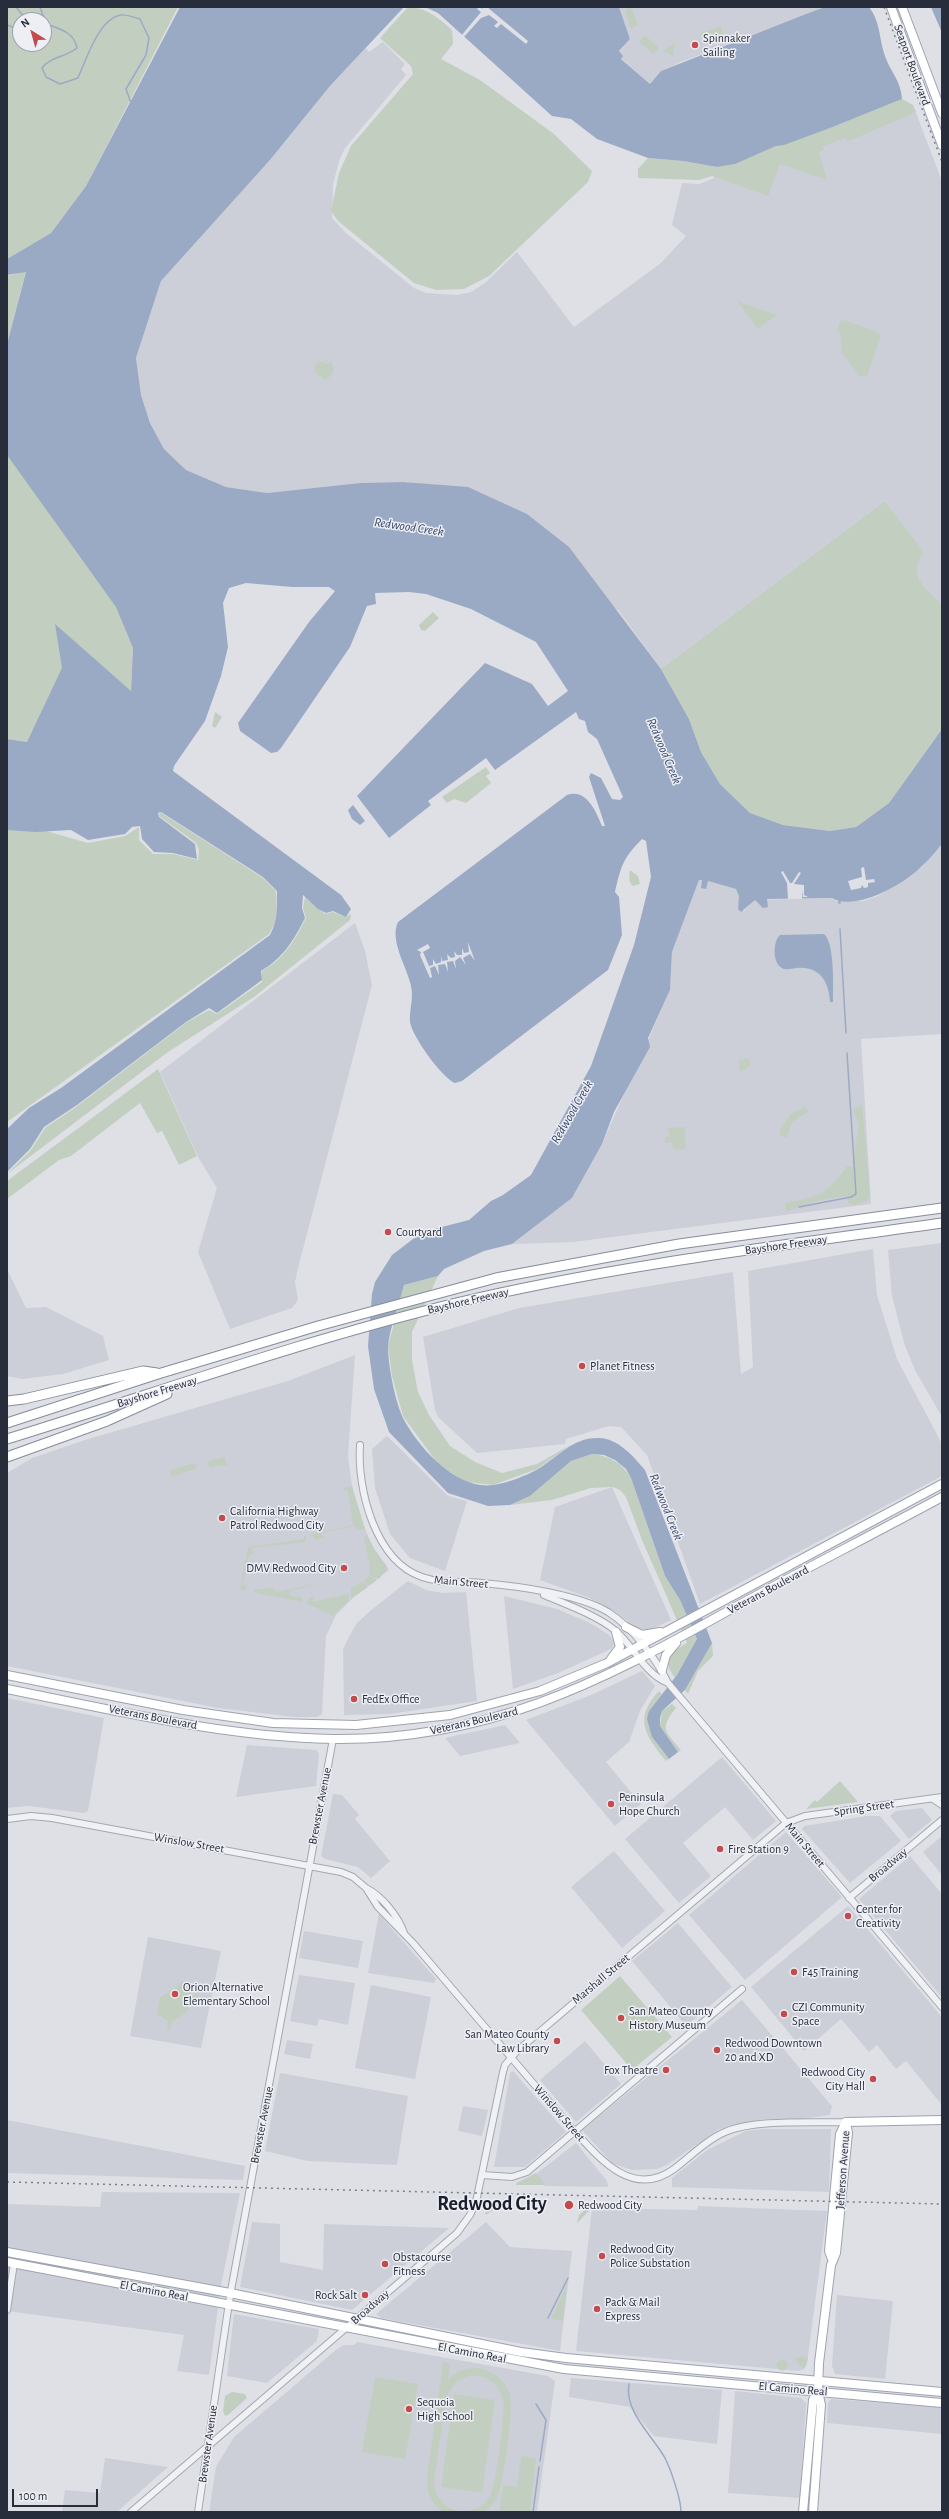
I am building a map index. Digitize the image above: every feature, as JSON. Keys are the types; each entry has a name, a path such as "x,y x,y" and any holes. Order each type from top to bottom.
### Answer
{"highway":[{"name":"Bayshore Freeway","path":"7,1423 158,1374 363,1313 458,1288 561,1265 642,1250 942,1208"},
{"name":"Bayshore Freeway","path":"7,1439 362,1328 456,1303 630,1267 942,1223"},
{"path":"7,1400 24,1399 143,1371 158,1374"},
{"path":"7,1457 120,1415 206,1377"}],"main road":[{"name":"Seaport Boulevard","path":"890,7 942,145"},
{"name":"Seaport Boulevard","path":"902,7 942,113"},
{"name":"Veterans Boulevard","path":"7,1675 160,1706 264,1722 338,1725 426,1719 521,1697 607,1663 942,1484"},
{"name":"Veterans Boulevard","path":"7,1689 233,1732 271,1736 333,1739 378,1738 428,1732 510,1714 574,1691 650,1655 942,1497"},
{"path":"626,1627 642,1635 672,1629"},
{"path":"607,1663 620,1646 616,1632"},
{"path":"662,1670 666,1655 679,1639"},
{"path":"7,1689 27,1680"},
{"path":"491,1705 510,1714 521,1697"},
{"path":"112,1709 146,1710 160,1706"},
{"path":"846,2122 942,2120"},
{"name":"Jefferson Avenue","path":"813,2512 821,2405 818,2392 820,2350 832,2259 836,2254 848,2133 846,2122"},
{"name":"El Camino Real","path":"7,2252 230,2293 356,2320 566,2358 942,2392"},
{"name":"El Camino Real","path":"10,2262 564,2369 942,2403"},
{"name":"Jefferson Avenue","path":"805,2510 812,2400 818,2392"},
{"path":"805,2510 815,2482"}],"street":[{"name":"Main Street","path":"360,1445 361,1481 367,1506 378,1535 405,1567 420,1576 433,1580 481,1582 569,1597 608,1612 643,1644 662,1670 668,1683 942,2007"},
{"name":"Main Street","path":"535,1591 598,1619 616,1632 634,1649 657,1678 668,1683"},
{"name":"Brewster Avenue","path":"198,2512 230,2293 333,1739"},
{"name":"Spring Street","path":"786,1823 805,1816 942,1797"},
{"path":"933,1799 942,1805"},
{"name":"Winslow Street","path":"7,1819 31,1816 52,1818 341,1872 353,1877 366,1888 374,1892 390,1910 400,1922 404,1933 575,2132 613,2170 634,2177 652,2178 672,2170 725,2132 756,2125 846,2122"},
{"name":"Broadway","path":"849,1898 942,1820"},
{"name":"Marshall Street","path":"482,2175 503,2072 511,2057 786,1823"},
{"name":"Broadway","path":"928,1832 942,1827"},
{"path":"482,2175 512,2177 527,2172 575,2132 657,2059 742,1989"},
{"name":"Broadway","path":"131,2512 457,2233 474,2209 482,2175"},
{"path":"7,2310 10,2262"}],"shaded area":[{"path":"619,7 825,7 681,62 661,71 650,84 621,58 619,52 630,39"},
{"path":"383,42 405,64 401,69 406,75 345,148 339,161 333,185 332,218 346,233 414,288 426,293 457,295 471,292 485,283 517,252 574,327 661,263 686,236 672,225 682,183 699,184 714,178 717,167 892,104 902,99 913,105 942,181 942,606 922,585 917,573 917,562 923,554 885,501 661,669 619,611 435,485 403,482 360,483 267,493 226,487 186,470 164,449 150,423 141,395 136,358 161,281 270,160 330,86 366,48 369,52"},
{"path":"942,844 942,1034 861,1039 871,1204 573,1242 512,1244 572,1198 602,1144 670,990 672,952 699,880 702,880 701,888 708,881 736,889 740,896 738,909 744,911 754,900 832,898 837,901 863,901 878,896 921,868"},
{"path":"355,923 365,951 372,985 298,1268 295,1282 298,1300 292,1308 230,1329 198,1252 217,1188 198,1157 160,1072"},
{"path":"942,1243 942,1417 915,1370 905,1346 892,1296 888,1250"},
{"path":"873,1249 877,1295 897,1359 942,1444 942,1476 700,1604 647,1455 621,1427 609,1426 566,1439 565,1444 477,1453 438,1417 435,1410 423,1337 519,1308 733,1272 741,1374 753,1367 748,1271"},
{"path":"7,1269 26,1308 46,1307 103,1336 109,1360 63,1374 22,1379 7,1376"},
{"path":"355,1355 348,1456 352,1486 357,1509 375,1553 389,1570 356,1595 336,1615 326,1636 322,1714 317,1717 294,1717 218,1708 7,1666 7,1473 32,1458 85,1440 288,1381"},
{"path":"387,1436 448,1496 467,1501 445,1571 410,1558 390,1534 375,1488 372,1449"},
{"path":"612,1487 671,1620 650,1630 636,1628 617,1613 590,1598 540,1580 555,1507"},
{"path":"408,1581 426,1590 443,1593 466,1592 477,1701 390,1714 344,1715 343,1649 357,1623"},
{"path":"504,1596 557,1609 590,1623 609,1635 613,1640 614,1645 611,1649 558,1673 513,1689"},
{"path":"642,1671 655,1686 640,1711 629,1742 606,1762 641,1804 615,1826 526,1720 591,1695"},
{"path":"7,1698 104,1718 88,1811 84,1813 29,1806 7,1808"},
{"path":"505,1725 520,1743 460,1756 445,1738"},
{"path":"247,1745 316,1750 319,1754 316,1786 236,1797"},
{"path":"722,1757 776,1821 753,1840 725,1807 683,1843 711,1876 679,1903 625,1839"},
{"path":"333,1794 342,1795 359,1815 355,1819 390,1861 371,1878 358,1867 325,1859 321,1856"},
{"path":"922,1808 932,1820 909,1839 890,1816 896,1811"},
{"path":"867,1816 880,1816 901,1841 850,1883 802,1829 804,1826"},
{"path":"786,1832 842,1897 745,1980 689,1915"},
{"path":"942,1836 942,1875 923,1852"},
{"path":"614,1851 665,1911 622,1948 571,1887"},
{"path":"910,1856 942,1894 941,1996 859,1899"},
{"path":"848,1906 942,2017 942,2105 906,2061 896,2069 877,2045 869,2052 841,2019 804,2051 751,1987"},
{"path":"379,1914 436,1979 434,1983 368,1973"},
{"path":"678,1923 732,1987 686,2026 632,1961"},
{"path":"304,1931 363,1941 358,1968 299,1958"},
{"name":"Orion Alternative Elementary School","path":"148,1937 221,1951 201,2048 130,2036"},
{"path":"299,1975 355,1983 348,2025 319,2019 317,2026 290,2021"},
{"path":"371,1985 431,1997 415,2079 355,2068"},
{"path":"742,2000 832,2106 830,2115 800,2119 762,2119 719,2129 667,2165 657,2169 632,2170 612,2163 582,2130"},
{"path":"287,2040 313,2044 310,2059 284,2054"},
{"path":"585,2041 621,2084 576,2122 540,2080"},
{"path":"513,2071 566,2132 525,2167 494,2167 510,2073"},
{"path":"280,2073 408,2096 397,2165 308,2161 265,2151"},
{"path":"463,2106 488,2110 482,2136 458,2131"},
{"path":"7,2120 245,2166 243,2180 7,2173"},
{"path":"764,2129 831,2129 829,2192 672,2187 672,2178 707,2150 746,2131"},
{"path":"576,2143 607,2181 608,2187 545,2186 536,2174"},
{"path":"102,2192 240,2193 221,2285 209,2375 177,2371 184,2335 7,2311 7,2204 100,2207"},
{"path":"698,2206 827,2211 807,2364 804,2369 799,2371 576,2351 592,2208 697,2210"},
{"path":"252,2222 280,2224 280,2262 323,2270 324,2224 449,2228 352,2310 240,2287"},
{"path":"486,2222 510,2247 572,2251 560,2351 381,2318 376,2314"},
{"path":"837,2295 893,2301 885,2379 835,2374 832,2366"},
{"path":"234,2314 319,2329 317,2341 267,2383 227,2376"},
{"name":"Sequoia High School","path":"357,2342 548,2376 555,2381 537,2512 209,2512 216,2467 234,2437 337,2349 344,2345 354,2345"},
{"path":"571,2378 722,2390 717,2444 654,2436 630,2407 569,2397"},
{"path":"735,2391 801,2398 806,2403 800,2498 728,2493"},
{"path":"831,2399 942,2407 942,2434 827,2423 828,2403"},
{"path":"105,2458 168,2467 117,2512 62,2512 65,2490 100,2493"}],"green space":[{"path":"7,7 178,7 86,186 51,233 7,259"},
{"path":"408,7 427,11 452,30 453,44 441,59 480,80 554,134 592,171 588,182 489,276 464,289 436,290 414,283 338,221 331,211 339,173 351,146 413,74 411,66 380,38"},
{"path":"628,7 631,7 638,25 631,29 625,13"},
{"path":"721,26 724,37 704,44 701,33"},
{"path":"645,35 659,48 653,54 639,42"},
{"path":"675,42 673,56 663,51"},
{"path":"902,99 913,105 916,112 856,138 847,141 845,138 823,146 824,150 819,152 827,180 780,164 768,196 712,176 699,180 638,178 638,169 648,158 683,161 717,167 735,164 776,146 784,145 830,128"},
{"path":"26,271 7,344 7,276"},
{"path":"737,301 777,315 758,329"},
{"path":"841,319 877,332 881,336 867,376 859,376 842,353 840,333 837,331"},
{"path":"319,357 320,362 325,362 328,359 326,363 331,362 334,369 331,376 324,380 320,375 316,379 318,375 315,372 310,372 315,371 315,366 312,363 316,365 319,362"},
{"path":"7,414 114,576 125,628 133,648 131,691 27,742 7,739"},
{"path":"885,501 920,547 923,554 918,562 918,576 921,582 942,606 942,729 889,803 856,827 830,831 783,825 750,813 720,784 701,752 689,719 661,669"},
{"path":"433,612 439,618 425,631 421,630 419,625"},
{"path":"215,712 222,717 215,728 212,726"},
{"path":"486,767 490,773 486,776 491,783 466,803 454,799 447,803 442,797"},
{"path":"160,812 263,878 276,891 277,913 274,925 269,934 7,1122 7,822 15,822 88,843 125,836 139,827 139,840 153,854 173,854 198,860 199,850 196,843 159,816"},
{"path":"630,870 638,876 640,884 633,886 630,883"},
{"path":"305,897 325,914 333,912 346,917 351,914 350,920 254,997 168,1052 7,1174 31,1150 45,1128 76,1107 187,1022 209,1010 217,1014 262,982 262,971 283,955 298,934 306,918 303,908"},
{"path":"749,1058 750,1066 740,1072 739,1060"},
{"path":"158,1069 197,1156 179,1165 162,1131 157,1133 140,1103 71,1156 59,1160 7,1199 7,1181"},
{"path":"862,1104 870,1194 868,1201 854,1205 849,1204 846,1196 830,1198 800,1206 786,1212 785,1203 821,1193 833,1183 847,1166 852,1167 859,1124 853,1110"},
{"path":"806,1107 808,1112 792,1122 787,1137 784,1138 780,1134 780,1129 791,1114"},
{"path":"685,1127 686,1149 673,1150 672,1142 665,1143 665,1137 670,1136 667,1128"},
{"path":"438,1276 412,1332 412,1360 418,1392 429,1415 450,1446 475,1462 502,1473 537,1464 572,1444 537,1469 493,1485 466,1482 438,1464 403,1416 392,1376 388,1346 404,1285"},
{"path":"592,1454 604,1456 615,1461 624,1468 631,1478 665,1576 680,1600 697,1639 675,1678 669,1666 669,1657 672,1653 687,1643 642,1540 626,1497 620,1490 613,1487 591,1488 552,1500 510,1505 530,1496 571,1461"},
{"path":"225,1457 227,1465 209,1467 208,1461"},
{"path":"195,1463 197,1468 172,1477 170,1470"},
{"path":"352,1486 365,1529 359,1530 354,1526 321,1533 324,1538 315,1540 311,1535 306,1536 306,1542 251,1548 254,1553 248,1557 242,1586 247,1584 246,1591 240,1590 248,1547 304,1539 304,1536 353,1525 348,1491 344,1491 343,1488"},
{"path":"367,1535 375,1550 388,1568 379,1579 369,1575 370,1566 364,1539"},
{"path":"369,1576 377,1580 369,1586 364,1581"},
{"path":"327,1581 290,1591 290,1596 301,1597 302,1602 253,1592 256,1589 272,1588 277,1592"},
{"path":"362,1582 368,1587 351,1599 351,1588"},
{"path":"348,1594 349,1601 333,1616 306,1603 310,1597 314,1596 313,1602"},
{"path":"712,1643 713,1656 698,1671 688,1694 685,1690"},
{"path":"659,1691 662,1694 649,1711 652,1737 669,1759 666,1761 652,1743 645,1727 644,1719 646,1710"},
{"path":"672,1704 676,1708 667,1721 666,1730 681,1750 678,1752 660,1726 662,1711"},
{"path":"840,1781 858,1802 806,1809 815,1800 817,1802"},
{"path":"620,1976 672,2037 632,2070 581,2010"},
{"path":"182,1981 193,1996 199,1992 197,2002 190,2001 188,2011 172,2022 170,2030 167,2029 168,2021 157,2014 160,1997 178,1986"},
{"path":"536,2173 546,2185 516,2185 516,2183"},
{"path":"500,2200 503,2203 486,2215 485,2213"},
{"path":"588,2207 592,2208 577,2223 579,2215"},
{"path":"567,2285 563,2321 551,2319"},
{"path":"796,2357 808,2358 804,2369 795,2360"},
{"path":"780,2360 784,2360 786,2361 786,2369 780,2370 777,2367 777,2363"},
{"path":"443,2362 450,2364 448,2379 460,2372 473,2368 487,2370 496,2375 506,2386 510,2395 511,2414 506,2458 501,2484 498,2495 492,2506 485,2512 442,2512 432,2501 428,2492 427,2477","holes":["469,2376 488,2379 497,2387 503,2398 504,2405 499,2451 491,2494 480,2507 463,2512 448,2507 442,2501 437,2494 434,2482 446,2397 456,2382"]},
{"path":"375,2377 418,2384 405,2459 362,2452"},
{"path":"232,2392 245,2394 247,2398 225,2416 223,2411 225,2396"},
{"path":"454,2394 495,2400 482,2493 441,2487"},
{"path":"521,2456 536,2458 530,2512 499,2512 503,2485 517,2487"}],"water":[{"name":"Redwood Creek","path":"180,7 404,7 330,86 270,160 161,281 136,358 141,395 150,423 164,449 186,470 226,487 267,493 360,483 403,482 468,487 527,514 569,547 661,669 689,719 701,752 720,784 750,813 783,825 830,831 856,827 889,803 942,729 942,844 929,859 913,874 892,888 866,899 842,901 832,898 767,899 768,907 763,908 755,900 741,912 738,909 739,896 736,889 708,881 706,889 701,888 702,880 699,880 672,952 670,990 648,1038 650,1047 614,1112 602,1144 572,1198 512,1244 484,1251 444,1269 438,1276 404,1285 392,1324 388,1355 392,1383 400,1411 418,1441 428,1453 452,1474 465,1481 479,1485 504,1483 522,1477 538,1469 574,1444 581,1441 599,1438 613,1441 625,1449 645,1470 712,1643 685,1690 662,1711 660,1726 678,1752 669,1759 652,1737 647,1719 649,1711 677,1675 697,1639 680,1600 665,1576 631,1478 626,1469 615,1460 604,1455 592,1454 571,1461 530,1496 510,1505 488,1506 448,1493 389,1432 374,1389 368,1346 372,1294 375,1282 392,1255 413,1239 430,1230 469,1220 491,1201 503,1195 531,1175 591,1066 634,945 651,877 646,841 642,839 627,857 619,875 615,892 619,897 622,935 608,970 462,1081 455,1083 449,1080 428,1056 416,1037 410,1022 412,990 397,945 396,929 398,922 567,795 580,795 585,798 597,814 602,826 605,826 589,777 591,773 601,778 612,799 620,800 623,797 597,739 588,732 585,721 579,719 576,712 495,770 486,758 428,801 431,805 389,838 357,796 485,663 532,684 548,706 568,691 536,642 471,609 426,594 409,592 375,593 376,604 367,606 350,647 281,748 277,752 271,753 240,731 238,723 309,622 335,591 329,587 292,587 246,583 229,588 223,603 228,647 221,676 205,721 174,766 173,771 341,895 351,909 346,917 333,911 326,913 318,909 303,895 302,908 305,918 297,934 287,948 276,960 261,971 262,980 217,1013 209,1008 186,1022 77,1105 44,1127 30,1149 7,1172 7,1129 29,1108 61,1088 270,935 276,919 277,891 263,877 161,812 158,813 159,817 195,844 197,859 173,853 154,852 142,839 140,826 132,827 125,834 88,840 71,830 36,832 7,830 7,739 27,742 62,668 55,624 131,691 133,648 116,607 7,455 7,344 26,272 7,275 7,259 51,233 86,186"},
{"path":"425,7 619,7 630,39 619,51 623,56 621,59 650,84 661,71 825,7 869,7 873,12 879,29 884,53 899,86 902,99 830,128 784,145 776,146 735,164 717,167 683,161 648,158 597,139 571,119 552,116 438,13"},
{"path":"931,7 942,7 942,33"},
{"path":"353,805 365,821 360,825 352,819 348,810"},
{"path":"824,934 828,939 832,956 833,1002 830,1002 828,988 825,982 817,973 805,968 784,969 776,962 775,957 776,942 780,935"}],"pier":[{"path":"479,7 483,9 482,7 487,7 528,41 526,44 501,24 497,28 494,26 498,22 489,15 481,18 463,38 461,36 481,12 477,9"},
{"path":"864,867 866,880 874,879 875,882 868,883 868,887 864,888 862,885 861,888 851,890 848,881 862,877 861,868"},
{"path":"783,871 790,883 792,883 799,872 801,873 794,884 804,885 804,895 808,897 803,897 802,890 802,899 788,899 787,883 781,872"},
{"path":"468,942 475,961 470,954 463,958 466,965 460,957 455,961 456,969 453,961 447,962 448,972 445,964 438,965 439,975 435,966 430,968 432,977 430,978 420,955 421,952 417,950 428,944 430,948 423,952 429,966 433,965 433,959 436,964 441,962 441,956 442,961 448,960 447,954 451,958 455,957 454,951 457,955 462,955 462,948 464,953 469,952"}],"waterway":[{"path":"16,7 20,12"},
{"path":"40,7 46,24 70,35 73,38 77,48 45,64 42,68 46,77 60,84 78,78 94,41 106,24 113,18 123,15 140,19 149,38 146,55 126,89 131,103"},
{"path":"7,25 12,27"},
{"path":"840,929 846,1033"},
{"path":"799,1207 851,1197 856,1194 847,1053"},
{"path":"548,2318 568,2278"},
{"path":"629,2384 629,2394 635,2414 665,2458 675,2485 681,2506 681,2512"},
{"path":"536,2404 546,2420 540,2461"},
{"path":"533,2512 539,2467"}],"railway":[{"path":"884,7 942,162"},
{"path":"7,2182 942,2204"}],"place":[{"name":"Spinnaker Sailing","path":"695,45"},
{"name":"Courtyard","path":"388,1232"},
{"name":"Planet Fitness","path":"582,1366"},
{"name":"California Highway Patrol Redwood City","path":"222,1518"},
{"name":"DMV Redwood City","path":"344,1568"},
{"name":"FedEx Office","path":"354,1699"},
{"name":"Peninsula Hope Church","path":"611,1804"},
{"name":"Fire Station 9","path":"720,1849"},
{"name":"Center for Creativity","path":"848,1916"},
{"name":"F45 Training","path":"794,1972"},
{"name":"Orion Alternative Elementary School","path":"175,1994"},
{"name":"CZI Community Space","path":"784,2014"},
{"name":"San Mateo County History Museum","path":"621,2018"},
{"name":"San Mateo County Law Library","path":"557,2041"},
{"name":"Redwood Downtown 20 and XD","path":"717,2050"},
{"name":"Fox Theatre","path":"666,2070"},
{"name":"Redwood City City Hall","path":"873,2079"},
{"name":"Redwood City","path":"569,2205"},
{"name":"Redwood City Police Substation","path":"602,2256"},
{"name":"Obstacourse Fitness","path":"385,2264"},
{"name":"Rock Salt","path":"365,2295"},
{"name":"Pack & Mail Express","path":"597,2309"},
{"name":"Sequoia High School","path":"409,2409"}],"district":[{"name":"Redwood City","path":"492,2204"}]}
